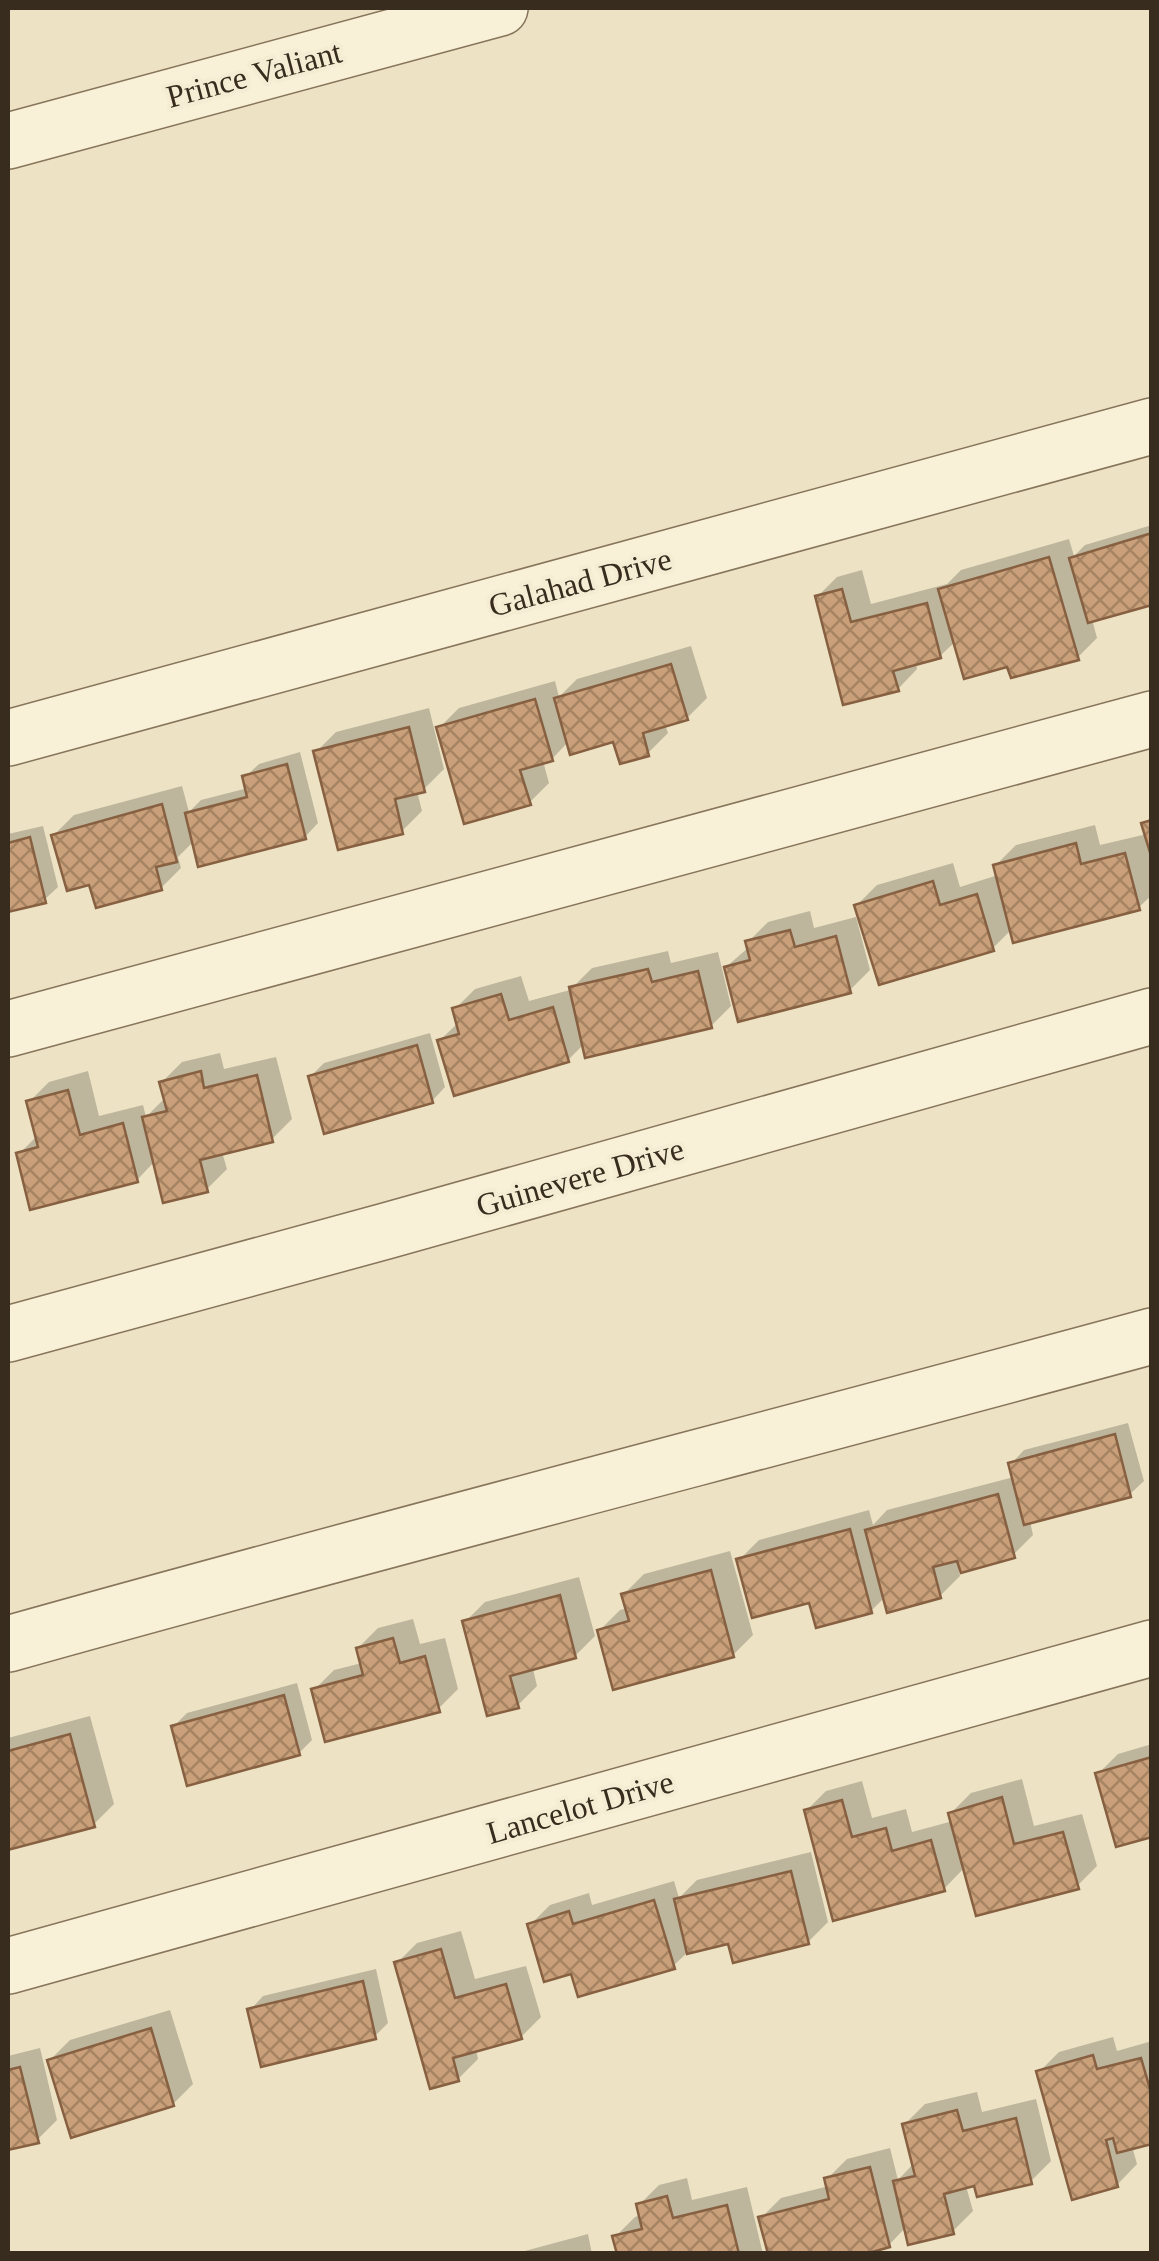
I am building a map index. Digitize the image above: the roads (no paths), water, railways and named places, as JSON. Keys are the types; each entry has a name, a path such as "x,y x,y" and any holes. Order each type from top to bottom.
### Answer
{"street":[{"name":"Prince Valiant","path":"8,141 500,8"},
{"name":"Galahad Drive","path":"8,738 1152,426"},
{"path":"8,1029 1152,719"},
{"name":"Guinevere Drive","path":"8,1334 1152,1016"},
{"path":"8,1644 234,1580 1152,1336"},
{"name":"Lancelot Drive","path":"8,1966 1152,1648"}]}
